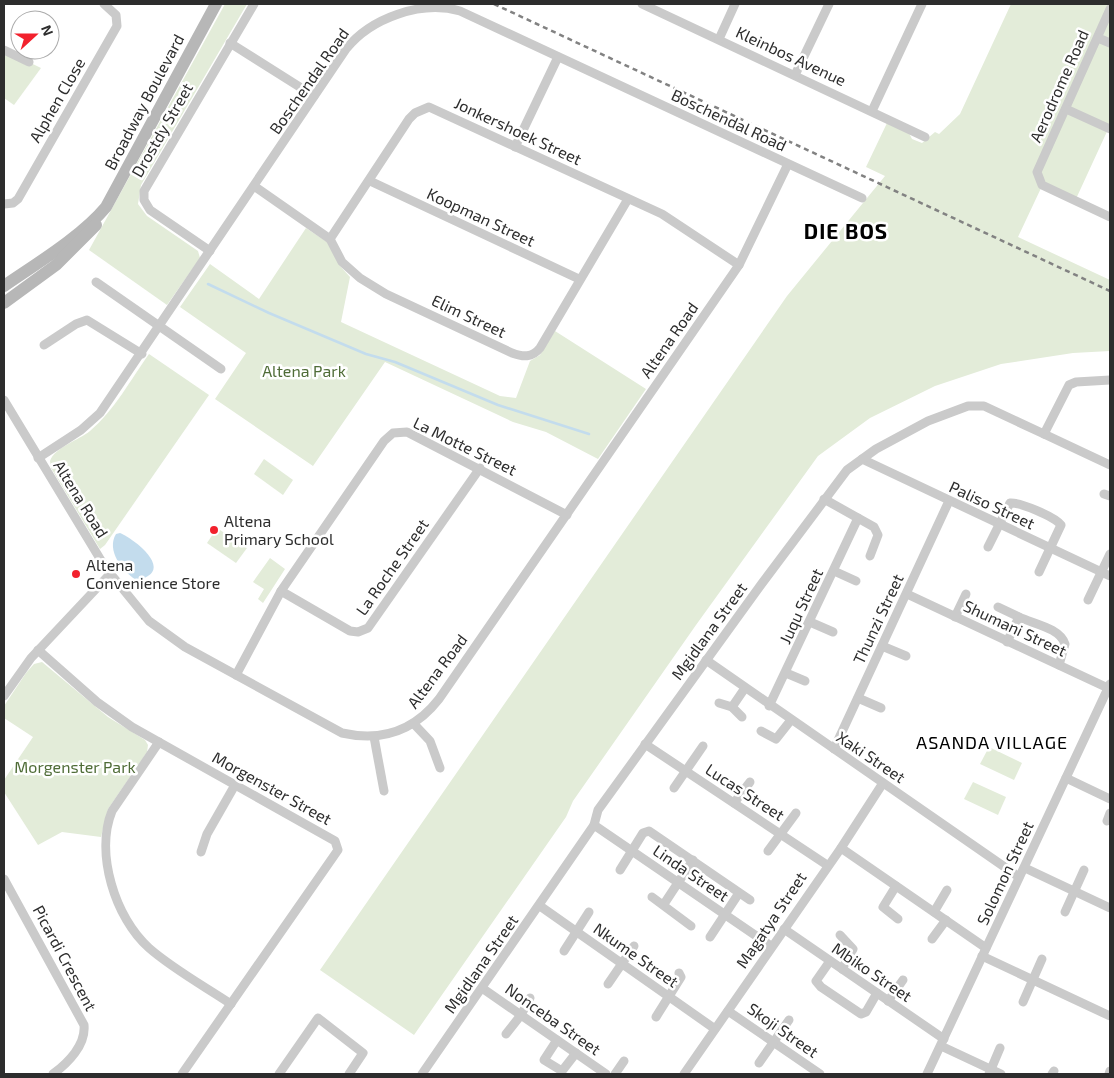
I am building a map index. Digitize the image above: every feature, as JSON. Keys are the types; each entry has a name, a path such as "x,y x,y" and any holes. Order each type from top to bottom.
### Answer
{"main road":[{"name":"Broadway Boulevard","path":"4,286 58,248 99,215 106,207 216,4"},
{"name":"Broadway Boulevard","path":"4,303 68,256 93,229 99,215"}],"street":[{"name":"Alphen Close","path":"4,204 13,203 18,199 117,26 116,15 104,4"},
{"name":"Drostdy Street","path":"210,251 150,210 145,204 143,196 145,187 254,4"},
{"name":"Kleinbos Avenue","path":"642,4 925,137"},
{"path":"719,39 735,4"},
{"path":"795,75 829,4"},
{"path":"872,111 922,4"},
{"name":"Boschendal Road","path":"38,458 96,418 142,354 346,49 366,28 397,14 433,6 460,10 862,198"},
{"name":"Aerodrome Road","path":"1110,9 1038,169 1042,185 1110,217"},
{"path":"1098,38 1110,43"},
{"path":"230,43 314,96"},
{"path":"4,50 29,62"},
{"path":"515,146 558,57"},
{"name":"Jonkershoek Street","path":"330,238 370,181 409,119 421,109 429,107 675,222 739,265"},
{"path":"1066,110 1110,130"},
{"name":"Altena Road","path":"4,400 110,574 137,608 156,626 185,646 342,733 359,737 390,735 414,724 429,712 439,699 739,265 788,164"},
{"name":"Koopman Street","path":"370,181 579,279"},
{"name":"Elim Street","path":"254,186 330,238 342,262 360,278 386,294 518,355 531,356 540,348 579,279 628,199"},
{"path":"96,282 221,369"},
{"path":"44,346 76,324 88,320 142,354"},
{"path":"1044,434 1069,385 1076,382 1110,380"},
{"name":"Mgidlana Street","path":"427,1072 594,825 598,810 847,470 876,449 928,421 974,404 990,409 1110,465"},
{"name":"La Motte Street","path":"236,675 281,591 390,435 397,431 407,432 480,468 567,515"},
{"name":"Paliso Street","path":"862,459 949,502 1106,574"},
{"name":"La Roche Street","path":"281,591 350,631 358,632 368,628 480,468"},
{"path":"824,499 874,527 878,535 870,556"},
{"name":"Thunzi Street","path":"834,749 949,502"},
{"path":"988,547 1012,502 1040,512 1061,525 1039,572"},
{"name":"Juqu Street","path":"769,706 858,518"},
{"path":"1088,600 1106,574 1110,554"},
{"path":"834,571 856,581"},
{"path":"4,696 38,650 110,574"},
{"name":"Shumani Street","path":"907,594 1007,642 1110,687"},
{"path":"955,617 966,594"},
{"path":"998,607 1062,638 1066,648 1059,665"},
{"path":"1007,642 1019,617"},
{"path":"810,622 832,632"},
{"path":"882,646 906,656"},
{"name":"Morgenster Street","path":"38,650 97,702 159,742 335,841 338,847 182,1074"},
{"name":"Xaki Street","path":"706,660 769,706 1019,877"},
{"path":"786,673 805,681"},
{"name":"Solomon Street","path":"927,1074 1110,687"},
{"path":"732,707 745,688"},
{"path":"858,698 881,708"},
{"path":"720,703 732,707 742,717"},
{"path":"761,731 776,739 791,720"},
{"path":"414,724 430,741 440,768"},
{"path":"374,737 384,791"},
{"path":"159,742 112,811 108,820 106,842 110,878 127,919 137,936 150,949 231,1004"},
{"name":"Lucas Street","path":"645,744 828,865"},
{"path":"674,788 703,746"},
{"path":"1066,778 1110,798"},
{"path":"734,803 750,782"},
{"name":"Magatya Street","path":"684,1074 771,946 841,848 883,783"},
{"path":"201,852 207,834 235,785"},
{"path":"768,851 796,813"},
{"name":"Linda Street","path":"594,825 771,946"},
{"path":"620,870 643,832 649,831 750,900"},
{"path":"841,848 946,920 984,952 1033,980 1110,1016"},
{"path":"664,904 693,860"},
{"path":"1025,868 1110,908"},
{"path":"1065,912 1084,870"},
{"name":"Picardi Crescent","path":"4,879 84,1025 83,1037 75,1052 53,1074"},
{"path":"896,886 883,907 898,919"},
{"path":"934,912 947,890"},
{"path":"710,937 739,892"},
{"path":"652,897 664,904 691,926"},
{"name":"Nkume Street","path":"540,906 715,1029"},
{"path":"564,951 589,912"},
{"path":"932,939 946,920"},
{"name":"Mbiko Street","path":"784,930 877,993 942,1042 990,1072 1001,1074"},
{"path":"840,935 853,949 842,969"},
{"path":"608,984 634,946"},
{"path":"1022,1002 1042,959"},
{"path":"830,961 816,981 835,997 861,1014 866,1012 877,993"},
{"path":"656,1017 681,977 679,973"},
{"path":"888,1001 903,980"},
{"name":"Nonceba Street","path":"482,988 606,1074"},
{"path":"506,1034 521,1015 530,998"},
{"name":"Skoji Street","path":"728,1011 820,1074"},
{"path":"279,1074 318,1018 363,1053 348,1074"},
{"path":"759,1063 789,1020"},
{"path":"557,1040 544,1060 562,1072 576,1053"},
{"path":"990,1072 1000,1048"},
{"path":"614,1074 624,1061"}],"green space":[{"path":"225,4 247,4 141,185 138,204 147,216 198,251 200,258 167,305 89,250"},
{"path":"1011,4 1110,4 1110,125 1075,201 1042,186 1018,237 1110,280 1110,351 1073,353 1001,364 935,386 870,418 818,456 696,625 573,801 566,817 414,1035 320,970 787,296 885,176 866,167 887,123 909,133 912,139 922,143 935,132 939,134 960,114"},
{"path":"4,50 10,53 10,60 25,60 41,68 14,105 4,98"},
{"name":"Altena Park","path":"306,228 327,242 340,266 350,277 341,322 500,396 516,398 530,361 540,355 555,331 646,389 598,459 546,432 513,422 385,362 313,466 215,399 246,353 180,307 210,264 259,299"},
{"path":"149,354 209,395 105,545 100,549 51,468 50,461 57,452 99,423"},
{"path":"264,459 293,480 283,495 254,474"},
{"path":"217,528 247,548 236,563 207,543"},
{"path":"270,558 285,569 263,603 258,599 264,589 253,582"},
{"name":"Morgenster Park","path":"42,662 108,717 145,740 148,745 147,752 108,809 101,837 62,832 38,845 4,792 4,780 33,737 4,718 4,706 26,673 34,664"},
{"path":"989,747 1022,763 1014,780 980,764"},
{"path":"973,782 1006,797 998,815 964,799"}],"water":[{"path":"120,533 136,543 150,557 153,571 148,576 136,580 117,560 114,553 113,540 116,534"}],"waterway":[{"path":"208,284 269,313 366,354 395,362 498,405 589,434"}],"railway":[{"path":"494,4 1110,291"}],"place":[{"name":"Altena Primary School","path":"214,530"},
{"name":"Altena Convenience Store","path":"76,574"}],"district":[{"name":"DIE BOS","path":"846,232"},
{"name":"ASANDA VILLAGE","path":"992,743"}]}
